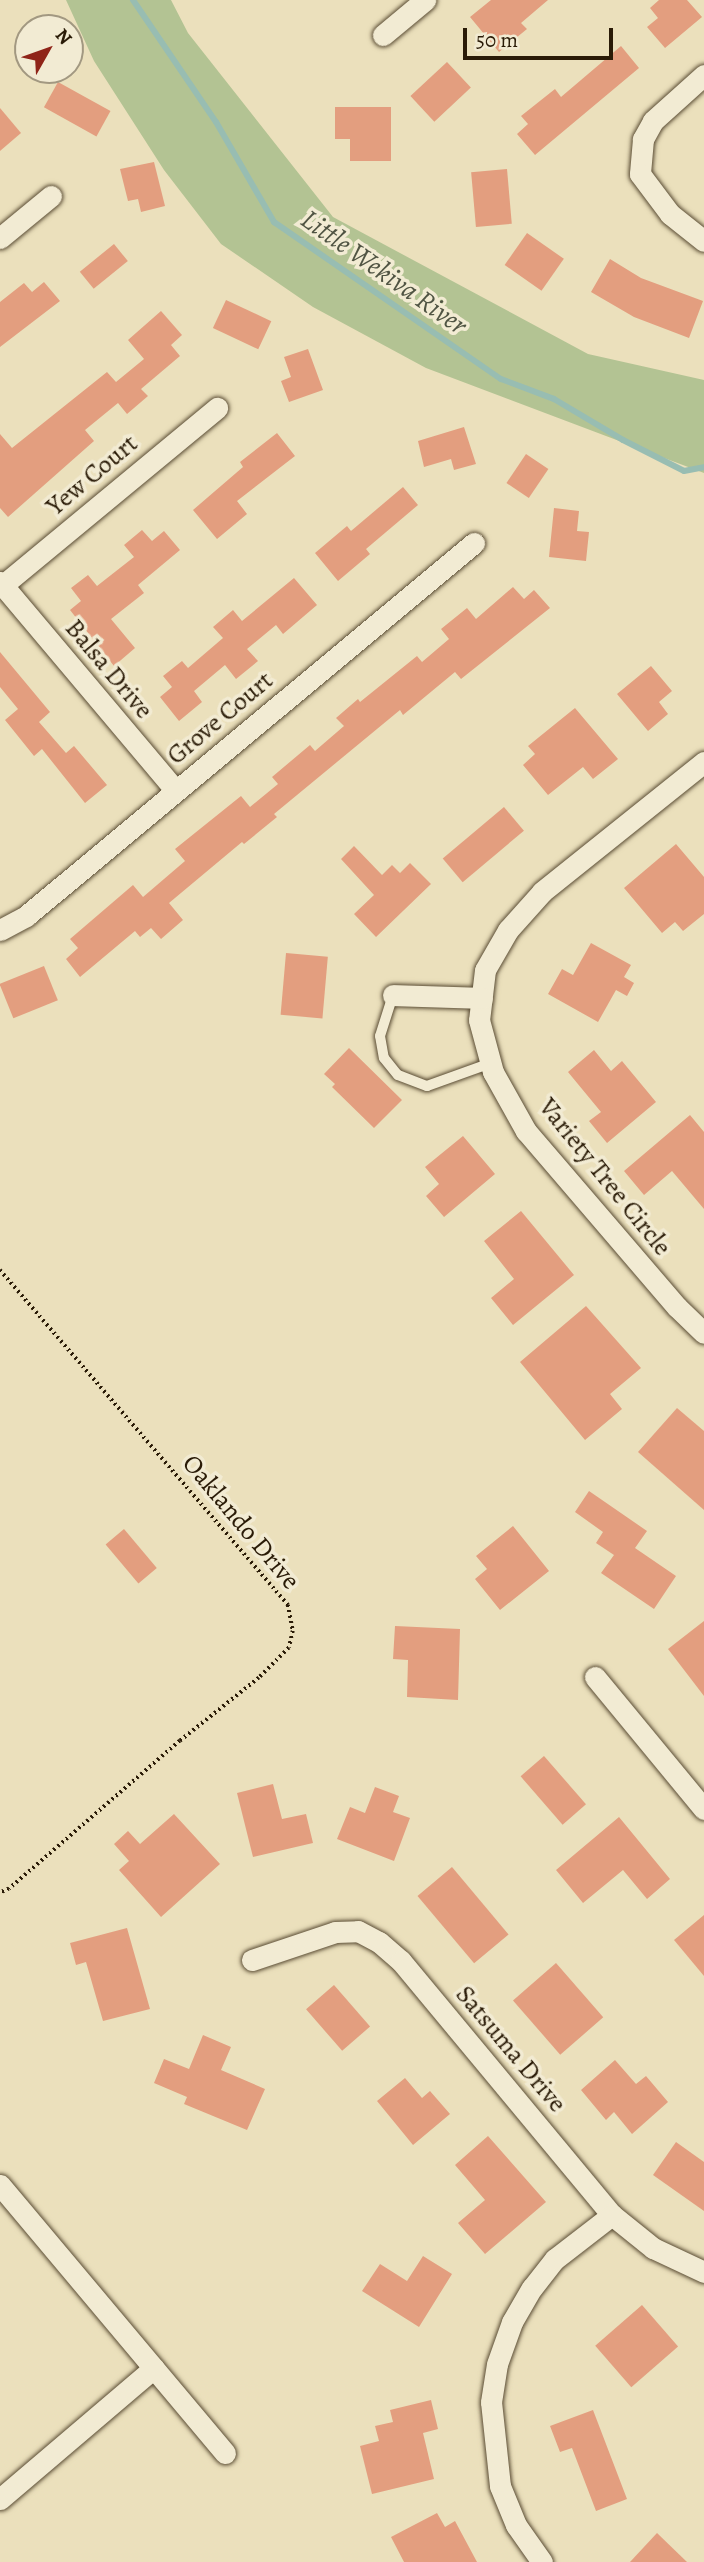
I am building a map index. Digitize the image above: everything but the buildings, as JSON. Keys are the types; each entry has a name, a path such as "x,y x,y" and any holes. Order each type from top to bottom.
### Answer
{"street":[{"path":"383,35 425,0"},
{"path":"704,75 653,121 643,139 640,174 670,214 704,242"},
{"path":"0,238 51,196"},
{"name":"Yew Court","path":"1,584 217,408"},
{"name":"Grove Court","path":"0,930 26,916 474,543"},
{"name":"Balsa Drive","path":"1,584 176,791"},
{"name":"Variety Tree Circle","path":"704,762 542,892 508,930 485,970 479,1020 491,1063 526,1131 677,1307 704,1333"},
{"path":"393,995 482,998"},
{"path":"595,1677 704,1809"},
{"name":"Satsuma Drive","path":"253,1960 335,1932 358,1931 379,1942 401,1961 612,2215 653,2248 704,2272"},
{"path":"0,2185 225,2452"},
{"path":"542,2562 516,2525 500,2486 491,2402 496,2364 512,2322 532,2288 555,2259 612,2215"},
{"path":"0,2499 154,2368"}],"lane":[{"path":"393,995 380,1036 384,1058 398,1075 427,1086 491,1063"}],"path":[{"name":"Oaklando Drive","path":"0,1270 288,1605 293,1631 289,1647 259,1678 170,1750 9,1889 0,1893"}],"green space":[{"path":"66,0 171,0 188,33 333,217 588,354 704,380 704,473 426,368 313,307 221,244 164,170 94,61 84,39 84,14 72,14"}],"waterway":[{"name":"Little Wekiva River","path":"133,0 216,122 274,222 501,379 554,399 623,440 684,471 704,467"}]}
